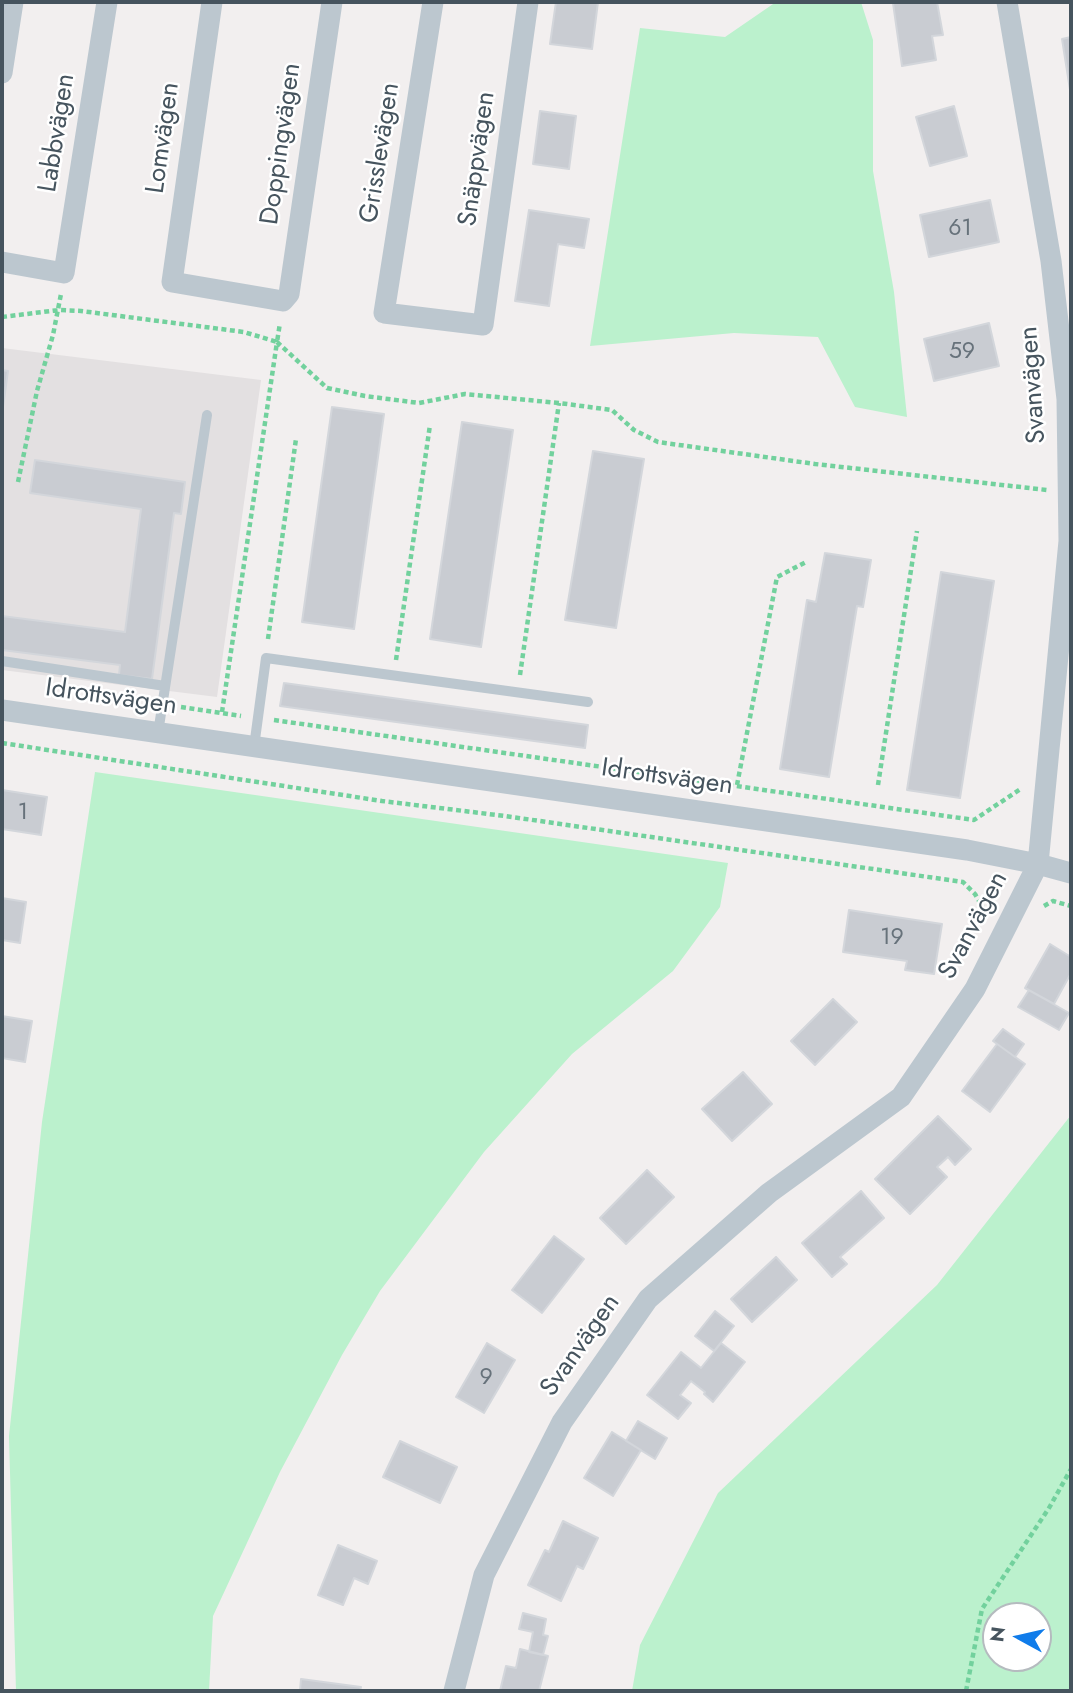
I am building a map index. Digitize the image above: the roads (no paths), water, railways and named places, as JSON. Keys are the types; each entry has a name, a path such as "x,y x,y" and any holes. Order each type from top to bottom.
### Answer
{"street":[{"path":"2,73 13,2"},
{"name":"Labbvägen","path":"2,262 64,273 107,2"},
{"name":"Lomvägen","path":"212,2 172,282 283,301 289,294"},
{"name":"Doppingvägen","path":"289,294 332,2"},
{"name":"Grisslevägen","path":"433,2 384,313 483,325"},
{"name":"Snäppvägen","path":"483,325 528,2"},
{"name":"Svanvägen","path":"454,1691 484,1575 562,1422 648,1299 769,1193 901,1097 975,989 1038,864 1069,541 1067,399 1052,275 1007,2"},
{"name":"Idrottsvägen","path":"2,710 954,848 1071,873"}],"lane":[{"path":"158,733 207,415"},
{"path":"254,747 266,658 588,702"},
{"path":"2,661 165,686"}]}
